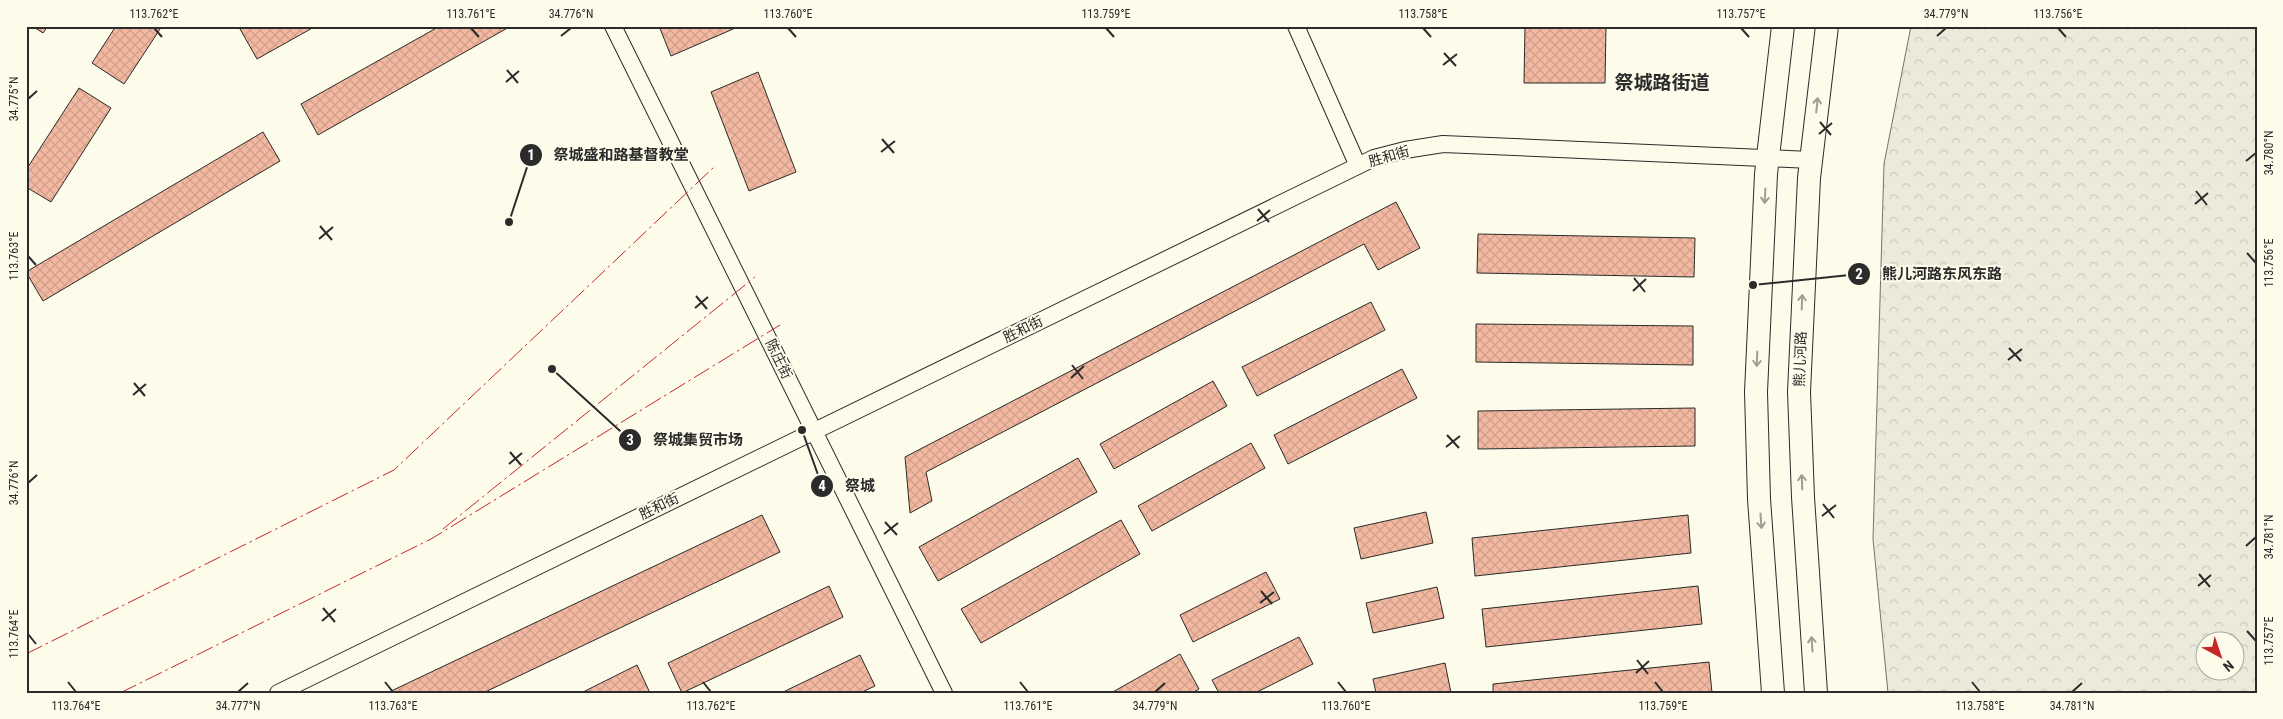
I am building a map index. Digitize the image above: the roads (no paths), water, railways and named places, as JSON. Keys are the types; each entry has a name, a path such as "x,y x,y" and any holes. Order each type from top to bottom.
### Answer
{"street":[{"name":"陈庄街","path":"613,26 944,693"},
{"path":"1296,26 1358,166"},
{"path":"1773,693 1760,499 1756,392 1768,158 1783,26"},
{"name":"熊儿河路","path":"1816,693 1803,497 1799,392 1811,160 1827,26"},
{"name":"胜和街","path":"278,693 1374,158 1405,150 1444,144 1811,160"}],"place":[{"name":"祭城盛和路基督教堂","path":"509,222"},
{"name":"熊儿河路东风东路","path":"1753,285"},
{"name":"祭城集贸市场","path":"552,369"},
{"name":"祭城","path":"802,430"}],"district":[{"name":"祭城路街道","path":"1662,82"}]}
